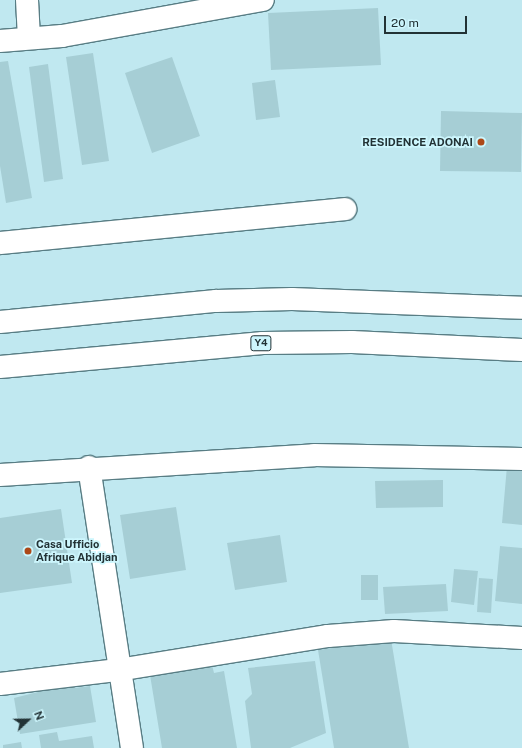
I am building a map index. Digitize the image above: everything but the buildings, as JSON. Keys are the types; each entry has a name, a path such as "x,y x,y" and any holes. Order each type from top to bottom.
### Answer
{"main road":[{"path":"27,0 29,38"},
{"path":"0,41 62,36 263,0"},
{"path":"0,243 345,209"},
{"path":"0,322 216,301 307,300 522,308"},
{"name":"Y4","path":"0,367 263,343 352,342 522,350"},
{"path":"0,475 88,467 314,455 522,459"},
{"path":"88,467 118,670 132,748"},
{"path":"0,684 118,670 343,635 394,631 522,638"}],"place":[{"name":"RESIDENCE ADONAI","path":"481,142"},
{"name":"Casa Ufficio Afrique Abidjan","path":"28,551"}]}
